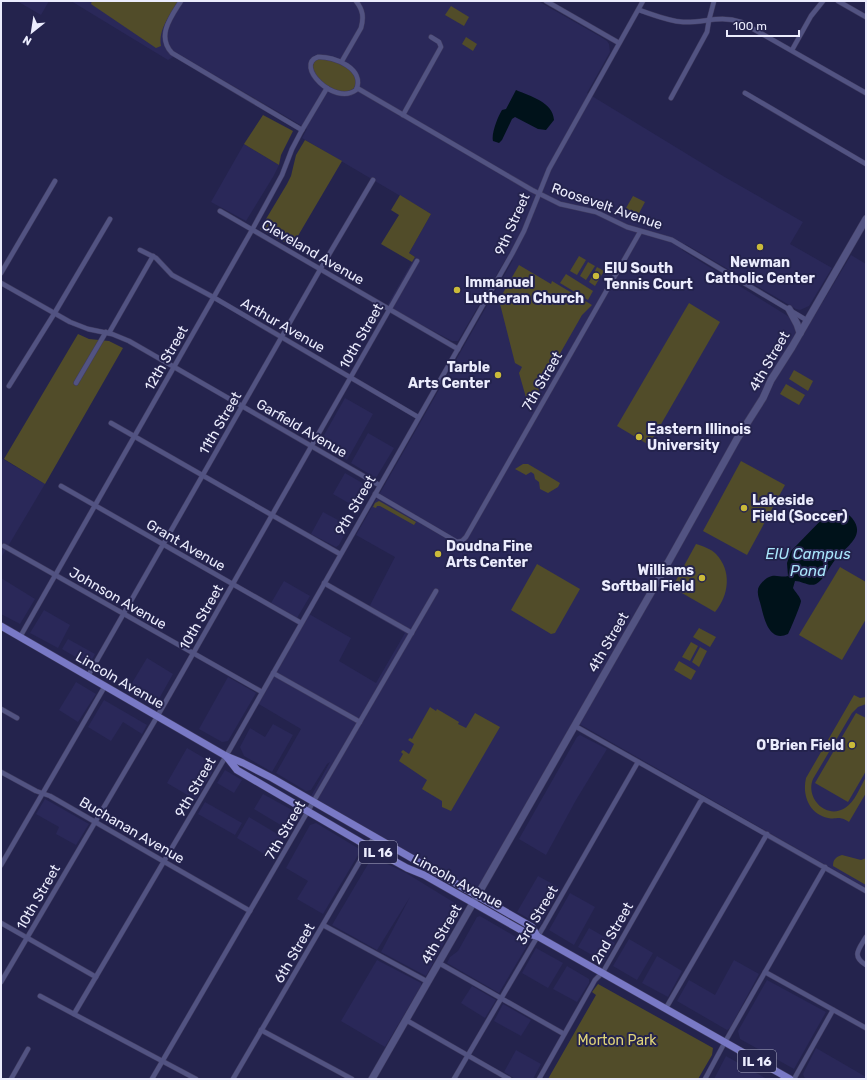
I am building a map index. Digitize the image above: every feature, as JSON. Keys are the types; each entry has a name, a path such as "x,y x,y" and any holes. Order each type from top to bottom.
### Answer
{"main road":[{"name":"Lincoln Avenue","path":"1,626 226,756 244,762 532,927 538,936"},
{"name":"Lincoln Avenue","path":"226,756 237,770 369,847 407,868 424,875 528,934 538,936 725,1042"},
{"name":"IL 16","path":"725,1042 790,1079"}],"street":[{"path":"181,1 166,26 164,39 168,49 172,53 302,130"},
{"path":"342,61 363,22 362,11 356,1"},
{"path":"546,1 619,44"},
{"name":"9th Street","path":"74,1014 226,756 522,235 549,169 643,1"},
{"path":"671,98 708,32 709,20 714,1"},
{"path":"792,50 811,16 823,1"},
{"path":"838,1 866,17"},
{"path":"639,10 664,19 678,22 694,22 726,18 741,22 866,93"},
{"path":"403,115 441,47 439,42 431,37"},
{"path":"324,57 342,61 355,74 358,80 357,88 348,94 333,92 315,79 310,66 312,62 315,58 324,57"},
{"name":"12th Street","path":"20,637 252,230 282,175 292,149 302,130 327,88"},
{"name":"Roosevelt Avenue","path":"357,88 538,193 565,205 604,215 640,232 674,241 808,321"},
{"path":"745,93 866,164"},
{"name":"11th Street","path":"88,676 321,268 373,180"},
{"path":"1,273 55,181"},
{"name":"Cleveland Avenue","path":"220,211 458,348"},
{"path":"9,386 54,314 110,218"},
{"name":"4th Street","path":"372,1079 575,726 737,439 763,398 774,374 808,321 866,219"},
{"name":"7th Street","path":"375,494 457,542 462,541 466,537 640,232"},
{"name":"Arthur Avenue","path":"140,250 153,256 172,275 213,297 418,417"},
{"path":"76,383 153,256"},
{"name":"10th Street","path":"1,982 157,716 417,261"},
{"name":"Garfield Avenue","path":"1,283 54,314 78,326 108,332 125,339 379,486"},
{"path":"789,309 800,333"},
{"path":"111,423 340,554"},
{"name":"Grant Avenue","path":"61,486 301,623"},
{"name":"Johnson Avenue","path":"4,546 262,692"},
{"path":"324,584 412,633"},
{"name":"7th Street","path":"152,1079 436,591"},
{"path":"273,673 360,722"},
{"path":"1,865 105,686"},
{"path":"1,708 17,718"},
{"path":"575,726 866,891"},
{"name":"3rd Street","path":"454,1079 548,920 638,762"},
{"name":"Buchanan Avenue","path":"1,772 42,794 50,796 95,821 250,911"},
{"name":"2nd Street","path":"539,1079 595,980 603,972 703,799"},
{"path":"666,1008 766,834"},
{"name":"6th Street","path":"233,1079 374,837"},
{"path":"705,1079 825,867"},
{"path":"1,923 96,977"},
{"path":"323,926 428,982"},
{"path":"866,937 857,952 857,957 860,962 866,965"},
{"path":"439,963 564,1034"},
{"path":"765,972 866,1028"},
{"path":"40,996 196,1079"},
{"path":"794,1079 833,1010"},
{"path":"406,1020 509,1079"},
{"path":"261,1030 352,1079"},
{"path":"11,1079 28,1049"}],"shaded area":[{"path":"17,1 49,1 41,15"},
{"name":"Eastern Illinois University","path":"71,1 538,1 601,37 609,44 610,52 587,93 723,176 803,222 790,244 832,268 809,306 800,310 685,244 682,250 807,328 851,255 866,264 866,888 574,721 478,889 469,889 310,798 330,762 327,764 311,790 306,791 276,773 301,729 257,703 309,614 351,638 339,661 376,683 405,633 367,611 395,557 356,535 513,260 507,257 458,341 452,341 392,309 387,306 415,257 409,253 431,214 302,138 307,129 275,110 178,54 168,60"},
{"path":"244,144 279,165 246,221 211,202"},
{"path":"345,398 373,414 347,460 319,444"},
{"path":"368,433 394,448 376,478 351,463"},
{"path":"1,458 45,484 1,558"},
{"path":"345,473 371,488 359,509 333,494"},
{"path":"323,512 349,526 339,545 336,547 311,534"},
{"path":"1,578 35,599 20,624 1,614"},
{"path":"284,581 310,596 297,618 271,603"},
{"path":"44,610 70,625 58,648 30,633"},
{"path":"68,639 95,654 89,665 62,649"},
{"path":"147,658 173,674 156,704 129,688"},
{"path":"228,677 256,693 228,741 222,742 199,729"},
{"path":"76,682 96,694 78,722 59,710"},
{"path":"104,700 147,725 142,734 123,722 111,741 88,727"},
{"path":"273,724 293,735 272,772 244,756 240,747 250,728 265,737"},
{"path":"580,735 607,749 576,800 546,855 519,839 577,737"},
{"path":"187,748 216,765 196,800 167,783"},
{"path":"225,770 242,780 234,793 217,783"},
{"path":"263,794 294,811 296,818 289,830 254,809"},
{"path":"45,799 89,824 76,845 56,834 59,827 36,814"},
{"path":"205,802 242,823 235,835 198,814"},
{"path":"249,817 284,838 274,860 237,838"},
{"path":"316,823 361,850 323,914 297,899 308,881 286,868 310,825"},
{"path":"371,859 377,859 406,873 463,908 426,976 381,952 410,897 377,950 332,925"},
{"path":"538,876 560,888 540,925 517,912"},
{"path":"570,893 595,907 574,945 549,930"},
{"path":"480,916 528,944 499,993 447,963 450,957 458,951 477,917"},
{"path":"589,928 615,943 604,962 578,947"},
{"path":"629,939 653,953 637,980 613,966"},
{"path":"536,948 563,963 548,988 522,973"},
{"path":"657,956 682,971 668,997 642,983"},
{"path":"377,960 421,983 421,986 385,1047 341,1021"},
{"path":"734,960 759,974 730,1028 727,1030 677,1001 689,980 715,995"},
{"path":"567,966 589,979 589,983 577,1002 553,989"},
{"path":"767,980 826,1012 794,1069 740,1039 738,1031"},
{"path":"472,986 496,1000 485,1018 461,1003"},
{"path":"503,1004 531,1020 521,1036 494,1021"},
{"path":"816,1048 866,1077 866,1079 807,1079 803,1074"},
{"path":"516,1050 541,1064 533,1079 515,1079 504,1072"},
{"path":"726,1056 767,1079 714,1079"}],"green space":[{"path":"92,1 178,1 163,28 161,34 161,46 156,48 91,4"},
{"path":"451,6 469,17 464,26 445,15"},
{"path":"466,37 477,44 473,51 462,44"},
{"path":"317,59 334,61 341,64 355,77 356,84 354,88 348,91 340,91 332,89 324,84 314,71 313,65"},
{"path":"263,115 293,131 281,155 279,165 244,144"},
{"path":"305,140 342,161 292,246 260,229 287,184 291,176 296,155"},
{"path":"400,195 431,214 409,253 415,257 412,262 381,244 399,215 391,210"},
{"path":"633,196 645,202 638,215 626,208"},
{"name":"EIU South Tennis Court","path":"579,256 586,260 577,275 570,271"},
{"name":"EIU South Tennis Court","path":"588,262 595,266 586,280 580,276"},
{"path":"519,265 551,284 552,281 592,305 582,315 529,408 519,373 522,367 515,363 499,300"},
{"name":"EIU South Tennis Court","path":"597,267 604,271 595,286 589,282"},
{"path":"566,274 593,291 588,300 560,283"},
{"path":"689,303 720,322 649,445 617,426"},
{"path":"78,334 89,339 109,341 123,348 45,484 4,459"},
{"path":"794,370 813,381 808,391 789,379"},
{"path":"786,384 805,395 799,405 780,394"},
{"name":"Lakeside Field (Soccer)","path":"741,461 785,485 747,555 703,531"},
{"path":"523,464 528,464 560,483 558,487 548,493 540,489 539,482 535,479 534,474 531,472 526,475 515,469"},
{"path":"379,501 416,522 414,525 380,506 377,506 376,508 373,507 375,503"},
{"name":"Williams Softball Field","path":"696,544 714,552 725,568 727,583 726,591 715,612 675,589 674,584"},
{"path":"537,564 580,589 555,633 551,634 511,610"},
{"path":"840,567 866,582 866,619 842,660 799,635"},
{"path":"699,628 716,637 710,647 693,637"},
{"path":"691,642 698,646 690,661 682,657"},
{"path":"700,647 707,651 699,667 692,662"},
{"path":"679,661 696,671 691,680 674,670"},
{"path":"854,695 860,698 866,697 866,704 858,707 852,713 813,779 811,786 812,793 819,805 824,809 838,811 845,808 852,802 866,777 866,793 849,822 840,818 828,818 821,816 816,812 808,803 805,784 806,778"},
{"path":"430,707 436,711 437,709 466,728 475,713 500,727 451,811 442,807 442,801 422,789 427,780 399,761 403,754 401,752 403,750 409,754 414,744 408,740 410,738 412,739"},
{"name":"O'Brien Field","path":"856,713 866,718 866,771 848,802 815,783"},
{"path":"842,855 861,860 866,858 866,885 833,866 835,859"},
{"name":"Morton Park","path":"598,984 713,1048 712,1055 698,1079 548,1079 596,995 592,992"}],"water":[{"path":"516,90 540,100 550,109 554,120 546,130 538,129 515,117 512,119 502,140 499,143 493,141 494,130 499,116 502,110 506,109"},
{"name":"EIU Campus Pond","path":"833,510 844,512 852,518 856,524 856,536 849,546 835,560 819,582 811,585 795,581 793,588 801,601 799,607 788,634 782,636 776,635 768,628 766,623 758,596 759,587 767,578 775,576 788,576 787,563 791,551 829,512"}],"place":[{"name":"Newman Catholic Center","path":"760,247"},
{"name":"EIU South Tennis Court","path":"596,276"},
{"name":"Immanuel Lutheran Church","path":"457,290"},
{"name":"Tarble Arts Center","path":"498,375"},
{"name":"Eastern Illinois University","path":"639,437"},
{"name":"Lakeside Field (Soccer)","path":"744,508"},
{"name":"Doudna Fine Arts Center","path":"438,554"},
{"name":"Williams Softball Field","path":"702,578"},
{"name":"O'Brien Field","path":"852,745"}]}
